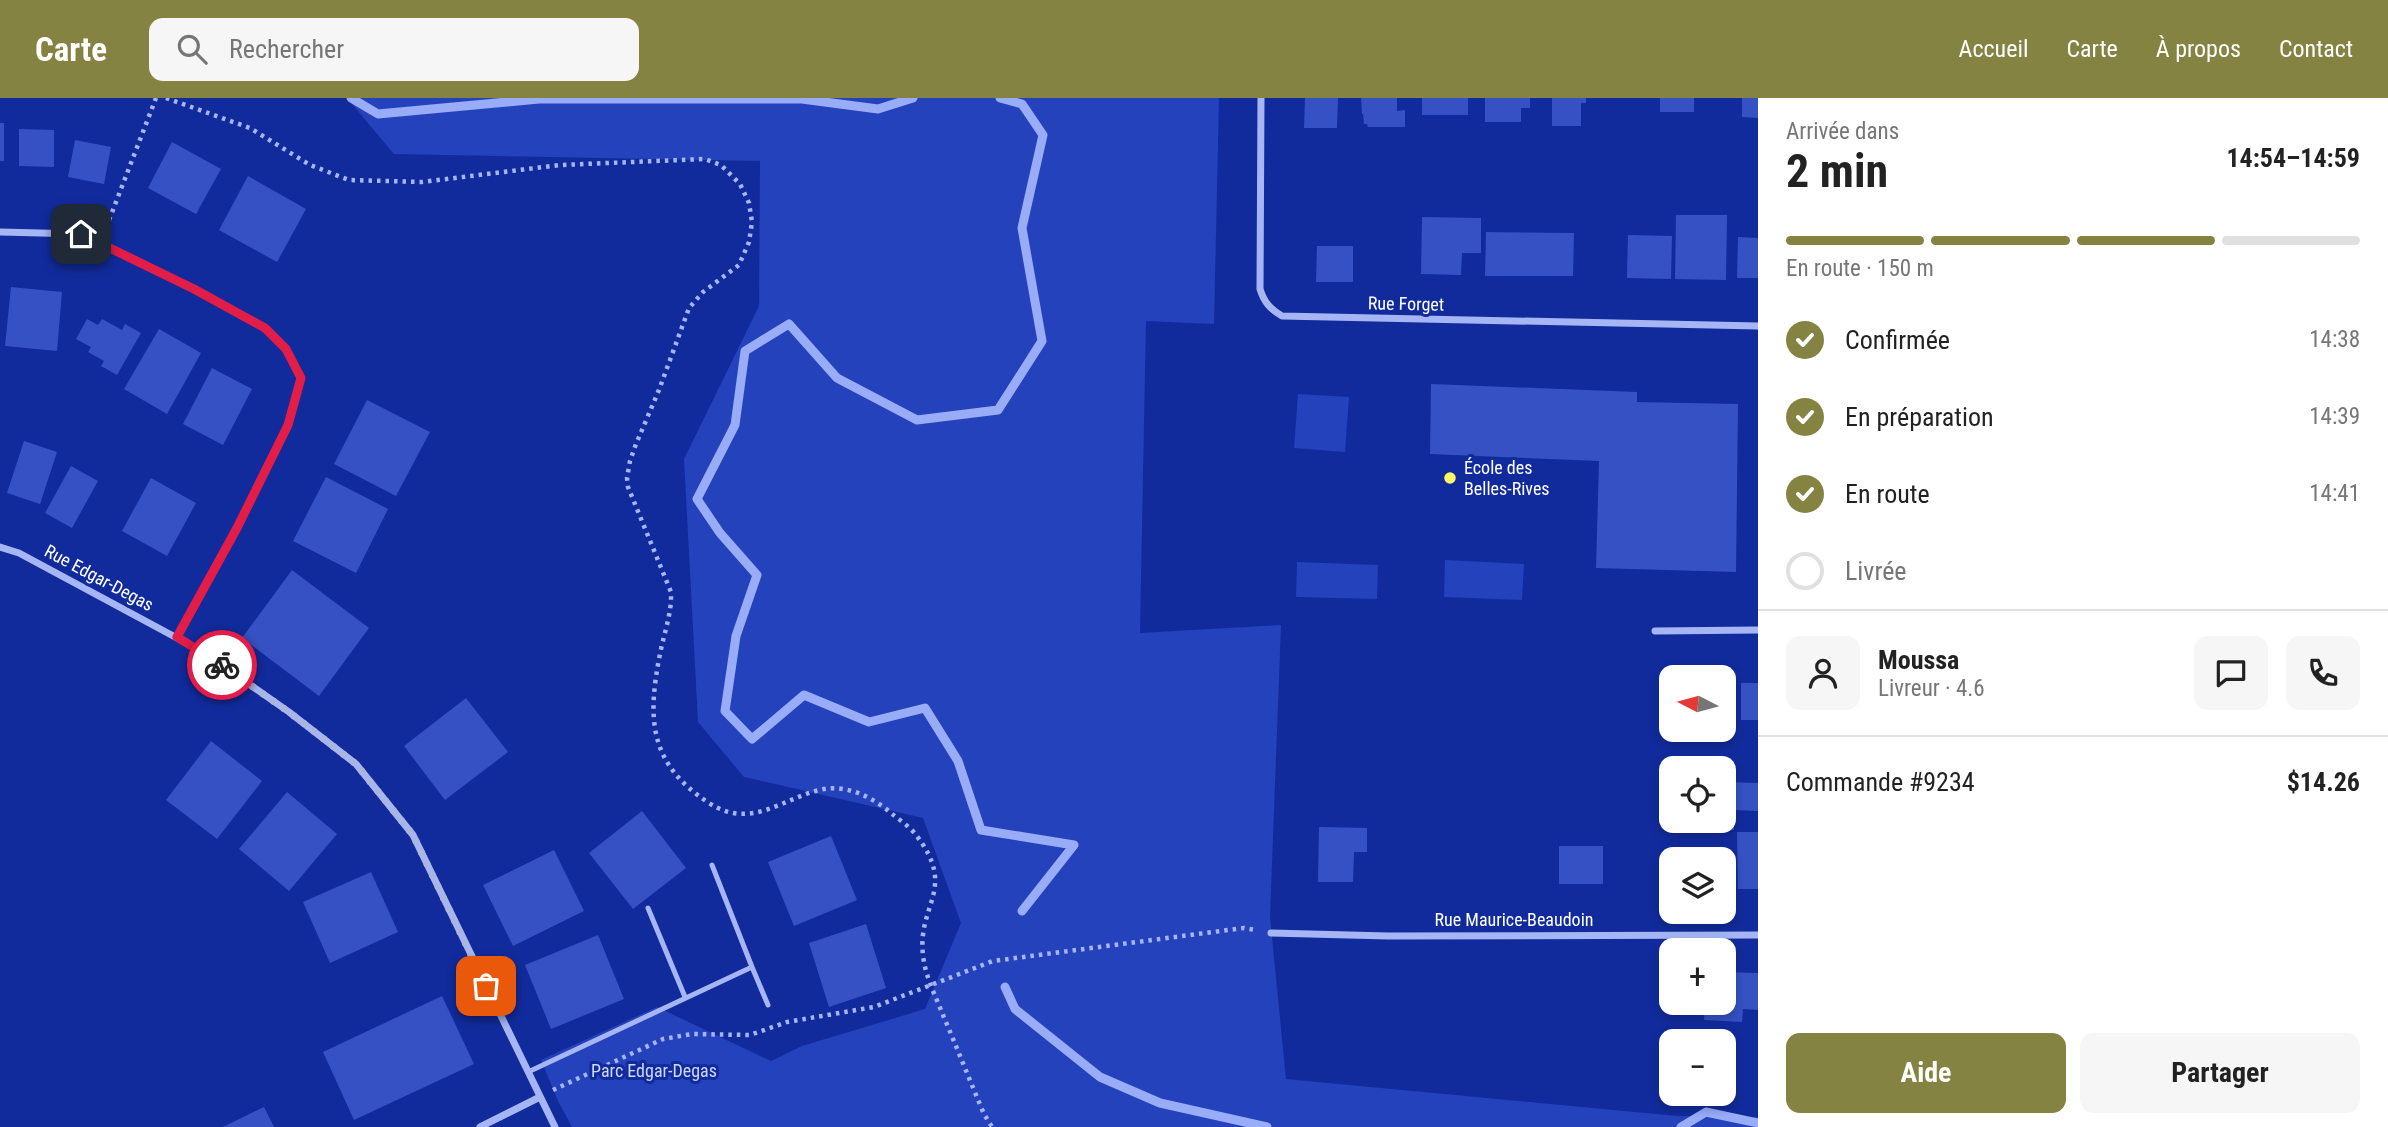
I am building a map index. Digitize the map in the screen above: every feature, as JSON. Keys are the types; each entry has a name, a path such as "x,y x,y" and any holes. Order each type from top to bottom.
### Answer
{"street":[{"name":"Rue Forget","path":"1261,98 1261,289 1264,300 1272,311 1282,316 1758,326"},
{"path":"0,232 81,234 194,289 265,328 286,349 301,378 288,425 237,528 177,637"},
{"name":"Rue Edgar-Degas","path":"0,547 19,552 204,652 289,712 356,764 413,835 555,1127"},
{"path":"1655,631 1758,630"},
{"name":"Rue Maurice-Beaudoin","path":"1271,933 1388,936 1758,935"},
{"path":"480,1127 540,1097"}],"lane":[{"path":"712,865 768,1005"},
{"path":"648,908 685,997"},
{"path":"528,1072 752,967"}],"path":[{"path":"100,244 156,98"},
{"path":"166,98 250,128 310,165 349,180 422,182 560,165 705,159 721,165 735,177 749,203 752,222 745,256 739,265 703,292 689,308 628,468 628,488 671,592 671,609 655,690 654,720 659,747 676,775 695,792 725,811 756,813 816,791 838,789 872,798 914,832 927,851 936,882 922,937 923,957 931,986 984,1114 992,1127"},
{"path":"540,1097 663,1039 692,1034 750,1035 787,1022 874,1007 993,961 1236,929 1271,933"}],"green space":[{"name":"Parc Edgar-Degas","path":"347,98 1219,98 1214,324 1146,321 1140,633 1281,625 1270,917 1286,1079 1677,1116 1758,1117 1758,1127 572,1127 541,1060 657,1007 771,1061 802,1046 925,1009 961,923 923,818 744,777 698,722 684,459 759,306 760,161 394,154"},
{"path":"1298,394 1349,397 1345,452 1294,448"},
{"path":"1445,560 1524,564 1522,600 1444,597"},
{"path":"1297,562 1378,565 1377,599 1296,597"}],"building":[{"path":"1305,98 1338,98 1337,128 1304,128"},
{"path":"1361,98 1397,98 1397,111 1405,110 1405,127 1368,127 1364,124"},
{"path":"1422,98 1468,98 1468,115 1422,115"},
{"path":"1485,98 1530,98 1530,108 1521,108 1521,122 1485,122"},
{"path":"1552,98 1586,98 1586,103 1581,103 1581,126 1552,126"},
{"path":"1660,98 1694,98 1694,112 1660,112"},
{"path":"1742,98 1758,98 1758,118 1742,117"},
{"path":"0,123 4,123 4,161 0,161"},
{"path":"19,129 54,130 54,167 19,166"},
{"path":"75,140 111,147 104,184 68,177"},
{"path":"172,142 221,169 196,214 148,188"},
{"path":"248,176 306,209 277,262 219,230"},
{"path":"1676,215 1727,215 1726,280 1675,279"},
{"path":"1422,217 1481,218 1481,253 1462,253 1461,275 1421,274"},
{"path":"1486,232 1574,233 1573,276 1485,276"},
{"path":"1628,235 1672,236 1671,279 1627,278"},
{"path":"1738,237 1758,238 1758,278 1737,278"},
{"path":"1317,246 1353,246 1353,282 1316,282"},
{"path":"11,287 62,292 57,351 5,346"},
{"path":"87,319 98,325 102,319 122,330 125,324 141,333 117,375 101,366 104,361 88,352 91,347 76,339"},
{"path":"159,329 201,353 167,414 124,389"},
{"path":"212,368 252,389 223,445 183,424"},
{"path":"1431,384 1637,392 1637,402 1738,404 1736,572 1596,568 1599,461 1430,454"},
{"path":"367,400 430,432 396,496 334,464"},
{"path":"24,441 57,452 40,504 7,493"},
{"path":"71,466 98,481 72,528 45,513"},
{"path":"326,477 388,509 356,573 293,541"},
{"path":"151,478 196,503 167,556 122,531"},
{"path":"292,570 369,628 319,696 242,638"},
{"path":"1741,683 1758,683 1758,720 1741,720"},
{"path":"466,698 508,752 445,800 404,746"},
{"path":"211,741 262,781 217,839 166,800"},
{"path":"1736,782 1758,783 1758,811 1736,810"},
{"path":"287,792 337,834 289,891 239,849"},
{"path":"642,811 686,868 633,909 589,853"},
{"path":"1319,827 1367,828 1367,852 1354,852 1353,882 1318,882"},
{"path":"1737,832 1758,832 1758,889 1738,889"},
{"path":"831,836 857,900 794,926 768,862"},
{"path":"1559,846 1603,846 1603,884 1559,884"},
{"path":"554,850 584,911 513,946 483,885"},
{"path":"371,872 398,932 330,963 303,902"},
{"path":"866,924 886,988 829,1007 809,943"},
{"path":"598,935 624,999 551,1029 525,965"},
{"path":"1736,972 1758,973 1758,1010 1743,1009 1742,1022 1704,1020 1704,1015 1736,1015"},
{"path":"442,996 474,1064 354,1120 323,1052"},
{"path":"264,1107 274,1127 223,1127 233,1122"}],"waterway":[{"path":"351,98 378,114 539,99 802,99 878,109 913,98"},
{"path":"1000,98 1022,104 1043,135 1022,228 1042,341 998,410 917,420 837,378 789,324 745,351 735,425 697,499 720,533 757,575 736,636 725,711 752,739 804,695 869,722 925,708 958,761 981,830 1074,845 1022,911"},
{"path":"1005,987 1015,1009 1100,1077 1160,1103 1267,1127"},
{"path":"1681,1127 1706,1112 1758,1123"}],"way so far":[{"path":"222,665 356,764 413,835 486,986"}],"place":[{"name":"École des Belles-Rives","path":"1450,478"}],"route":[{"path":"81,234 194,289 265,328 286,349 301,378 288,425 237,528 177,637 222,665"}]}
